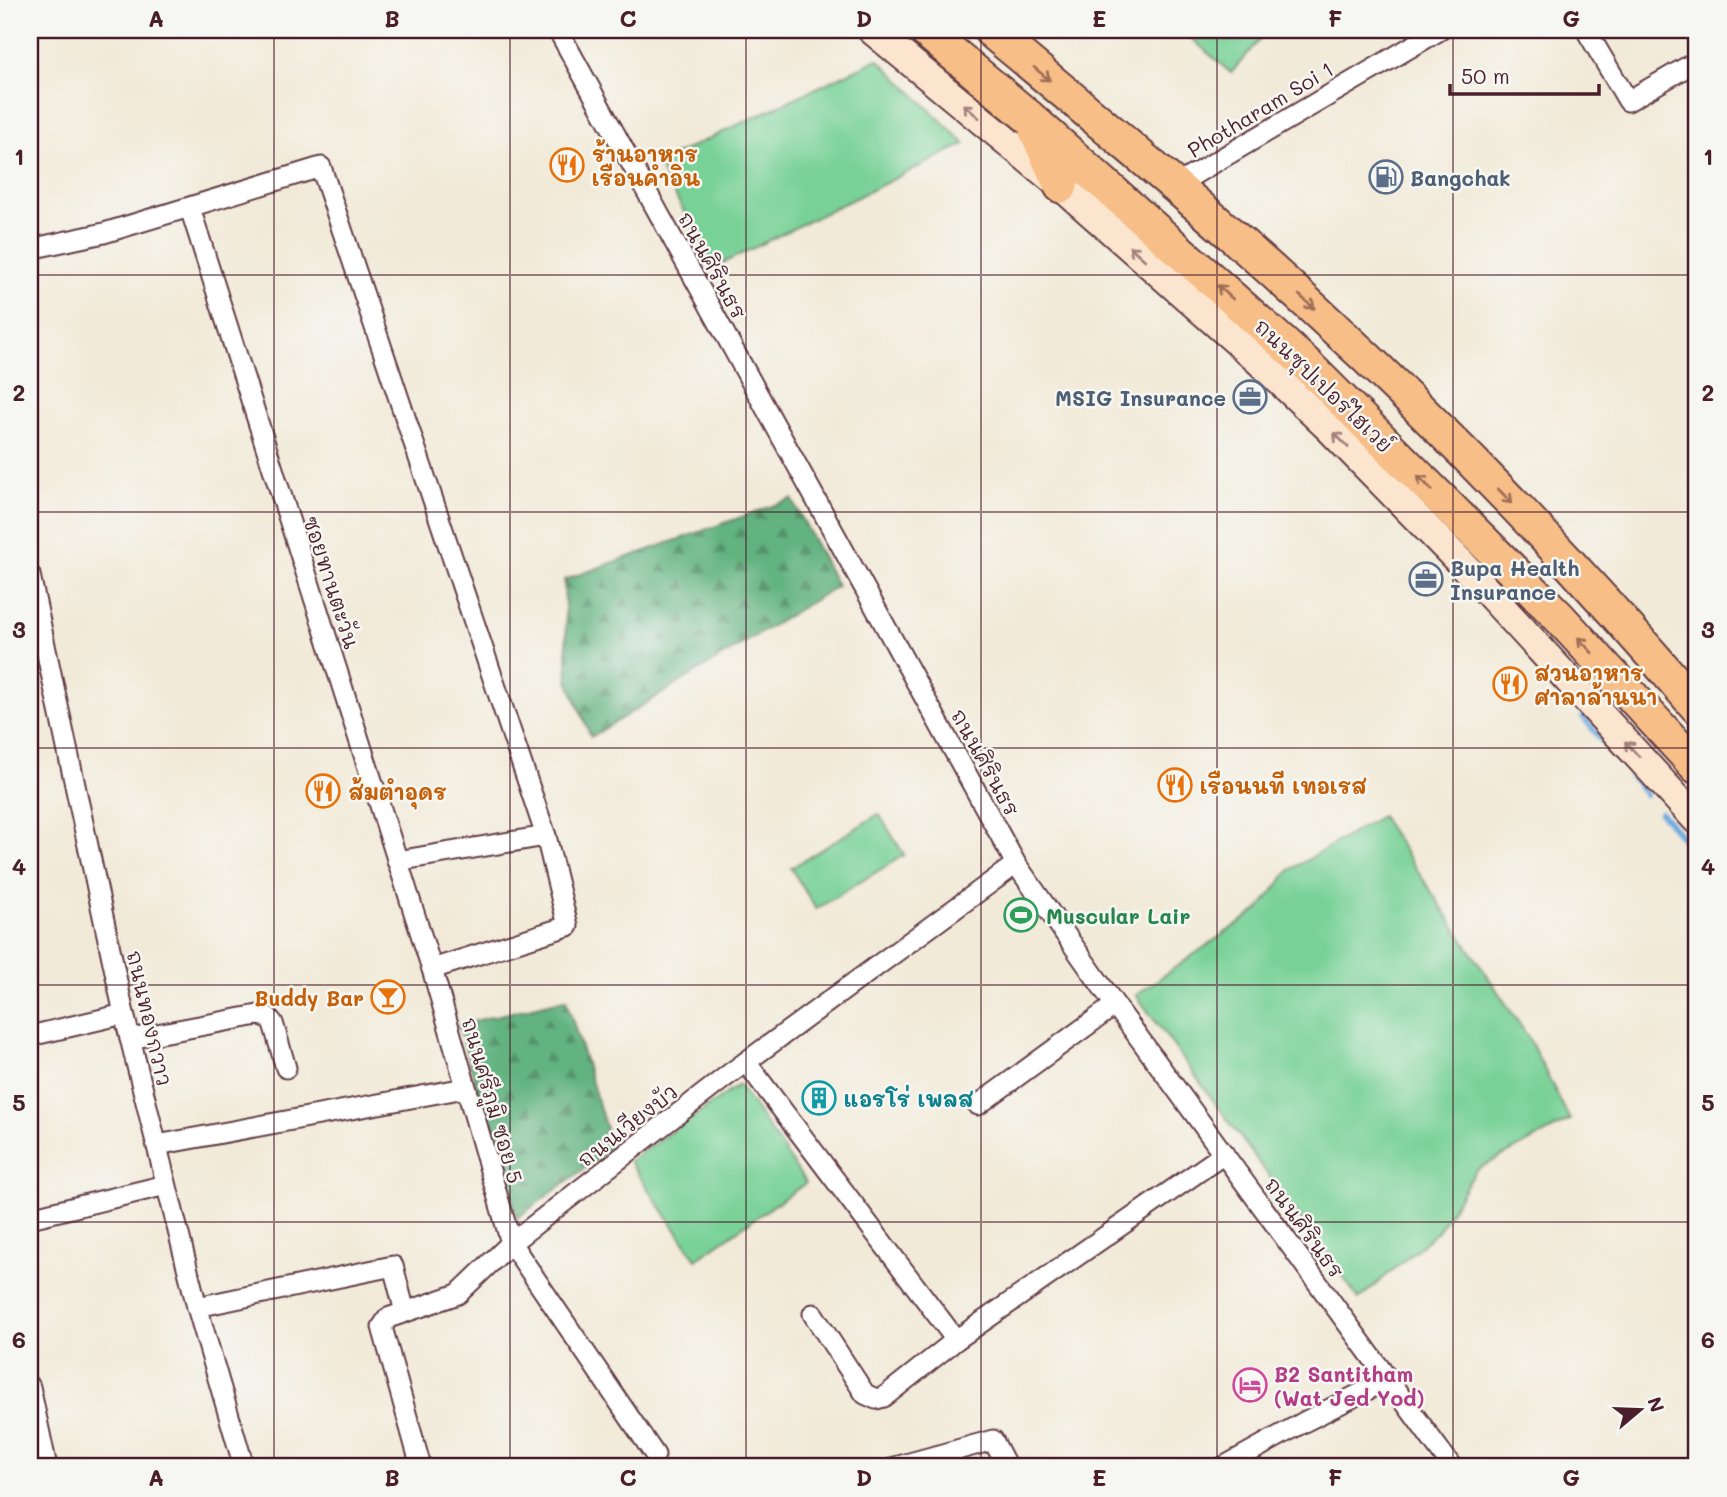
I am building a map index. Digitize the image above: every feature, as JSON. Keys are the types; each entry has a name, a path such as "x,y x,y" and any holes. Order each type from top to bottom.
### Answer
{"highway":[{"name":"ถนนซุปเปอร์ไฮเวย์","path":"925,30 1030,118 1305,363 1558,616 1697,767"},
{"path":"990,30 1176,185 1318,312 1531,522 1629,628 1697,707"},
{"path":"1030,118 1061,186"}],"main road":[{"path":"872,30 1061,186 1258,360 1331,430 1462,565 1697,820"}],"street":[{"name":"ถนนศิรินธร","path":"558,30 1016,864 1115,1005 1452,1467"},
{"name":"Photharam Soi 1","path":"1176,185 1440,30"},
{"path":"1586,30 1628,101 1697,61"},
{"path":"30,249 104,233 321,167 546,836 568,926 432,970"},
{"name":"ซอยทานตะวัน","path":"190,208 432,970"},
{"name":"ถนนทองกวาว","path":"30,575 124,1014 197,1307 244,1467"},
{"path":"397,861 546,836"},
{"name":"ถนนเวียงบัว","path":"421,1467 382,1327 388,1318 458,1294 511,1243 746,1062 1016,864"},
{"name":"ถนนศรีภูมิ ซอย 5","path":"432,970 511,1243 655,1455"},
{"path":"978,1105 1115,1005"},
{"path":"30,1036 124,1014"},
{"path":"130,1039 258,1015 268,1017 273,1023 285,1068"},
{"path":"746,1062 956,1340"},
{"path":"157,1145 465,1088"},
{"path":"813,1314 865,1394 876,1399 884,1397 956,1340 1224,1154"},
{"path":"30,1218 166,1185"},
{"path":"197,1307 393,1266 405,1312"},
{"path":"1223,1467 1387,1380"},
{"path":"30,1387 47,1467"},
{"path":"895,1467 993,1440 1007,1467"}],"green space":[{"path":"1182,30 1268,30 1231,73"},
{"path":"878,59 965,144 715,267 657,163"},
{"path":"792,499 837,586 591,737 568,681 564,580"},
{"path":"879,814 904,855 816,909 791,868"},
{"path":"1381,816 1528,1037 1570,1120 1476,1170 1438,1231 1359,1299 1136,995 1259,909 1290,870"},
{"path":"566,999 612,1148 517,1218 458,1025"},
{"path":"739,1085 806,1183 696,1259 629,1161"}],"waterway":[{"path":"1583,717 1615,756"},
{"path":"1631,776 1646,795"},
{"path":"1661,813 1697,856"}],"place":[{"name":"ร้านอาหาร เรือนคำอิน","path":"567,165"},
{"name":"Bangchak","path":"1386,177"},
{"name":"MSIG Insurance","path":"1250,397"},
{"name":"Bupa Health Insurance","path":"1426,579"},
{"name":"สวนอาหาร ศาลาล้านนา","path":"1510,684"},
{"name":"เรือนนที เทอเรส","path":"1175,785"},
{"name":"ส้มตำอุดร","path":"323,791"},
{"name":"Muscular Lair","path":"1021,915"},
{"name":"Buddy Bar","path":"388,997"},
{"name":"แอรโร่ เพลส","path":"819,1098"},
{"name":"B2 Santitham (Wat Jed Yod)","path":"1250,1385"}]}
